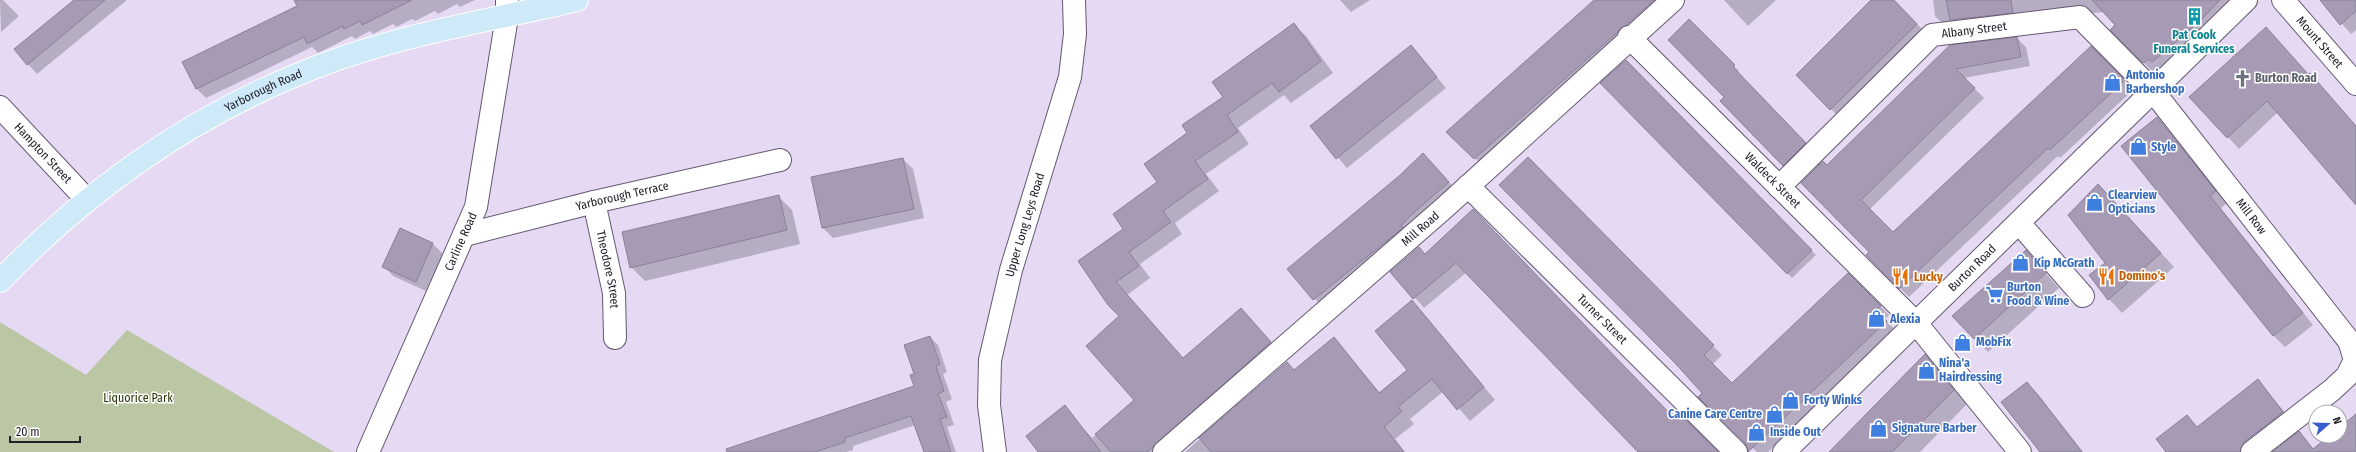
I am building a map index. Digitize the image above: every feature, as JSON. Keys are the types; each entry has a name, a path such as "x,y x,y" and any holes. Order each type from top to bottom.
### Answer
{"main road":[{"name":"Yarborough Road","path":"0,281 26,253 87,200 136,162 184,130 277,83 338,59 507,8 577,0"}],"street":[{"name":"Upper Long Leys Road","path":"995,452 989,404 990,360 1011,270 1070,77 1075,34 1074,0"},
{"name":"Mill Road","path":"1164,452 1468,186 1630,37 1673,0"},
{"name":"Burton Road","path":"1784,452 2246,0"},
{"name":"Mount Street","path":"2283,0 2356,84"},
{"name":"Carline Road","path":"368,452 476,206 507,8"},
{"name":"Albany Street","path":"1779,188 1932,35 2080,17 2153,91"},
{"name":"Waldeck Street","path":"1630,37 1779,188 1916,323 2020,452"},
{"name":"Mill Row","path":"2153,91 2349,341 2355,360 2347,376 2332,390 2252,452"},
{"name":"Hampton Street","path":"0,107 87,200"},
{"name":"Yarborough Terrace","path":"464,235 594,202 780,160"},
{"name":"Turner Street","path":"1468,186 1736,452"},
{"name":"Theodore Street","path":"594,202 614,293 615,338"},
{"path":"2019,223 2083,296"}],"green space":[{"name":"Liquorice Park","path":"0,322 86,375 127,330 334,452 0,452"}],"building":[{"path":"74,0 105,0 27,65 14,49"},
{"path":"294,0 412,0 362,25 360,21 344,29 343,26 307,44 304,37 196,89 182,62 297,6"},
{"path":"1594,0 1654,0 1474,159 1446,132"},
{"path":"1871,0 1894,0 1917,24 1830,110 1796,75"},
{"path":"1946,0 2011,0 2013,13 1950,20"},
{"path":"2092,0 2220,0 2200,21 2152,62 2149,59 2143,63 2110,30 2115,25"},
{"path":"2320,0 2356,0 2356,11 2340,25"},
{"path":"1689,19 1735,65 1733,67 1806,143 1783,166 1720,101 1724,97 1668,40"},
{"path":"1294,23 1321,61 1279,92 1272,83 1227,115 1238,132 1195,161 1208,179 1163,211 1171,222 1129,252 1139,266 1116,282 1183,358 1241,308 1271,342 1147,452 1111,452 1095,434 1134,400 1086,346 1119,316 1108,305 1078,261 1123,229 1113,214 1157,182 1144,164 1187,133 1182,125 1223,97 1212,82"},
{"path":"2266,27 2308,74 2310,73 2356,126 2356,205 2267,101 2227,138 2189,97"},
{"path":"2017,37 2021,57 1956,69 1975,88 1861,200 1893,232 2091,46 2125,80 2050,150 2048,148 1899,289 1866,255 1869,252 1801,183 1823,161 1827,165 1950,45"},
{"path":"1411,45 1437,77 1336,159 1310,126"},
{"path":"1626,60 1812,250 1787,274 1600,83"},
{"path":"2157,117 2216,191 2210,196 2303,313 2273,336 2121,146"},
{"path":"1423,153 1449,182 1410,216 1401,226 1403,228 1313,300 1287,269 1399,176"},
{"path":"1528,157 1714,345 1704,355 1732,383 1848,273 1881,306 1876,310 1887,321 1748,452 1745,443 1698,397 1702,393 1675,363 1499,185"},
{"path":"903,158 914,209 822,228 811,177"},
{"path":"2098,184 2161,253 2108,300 2089,275 2105,263 2068,215"},
{"path":"779,195 787,230 630,268 622,232"},
{"path":"1473,209 1676,420 1681,415 1718,452 1638,452 1456,263 1413,299 1390,272 1419,247 1425,254"},
{"path":"400,228 433,243 416,282 382,267"},
{"path":"2026,250 2046,273 1974,339 1952,316"},
{"path":"1412,300 1484,387 1457,410 1432,379 1398,407 1402,411 1384,427 1404,452 1211,452 1199,438 1287,362 1294,370 1334,337 1379,393 1407,370 1375,331"},
{"path":"930,336 940,364 936,366 944,391 938,394 947,417 940,419 951,452 924,452 911,416 845,438 845,442 815,452 727,452 726,449 914,386 910,375 914,374 904,345"},
{"path":"1925,354 1954,390 1892,452 1829,452"},
{"path":"2258,379 2283,412 2244,442 2240,452 2166,452 2156,439 2187,415 2197,427"},
{"path":"2027,382 2082,452 2040,452 2001,402"},
{"path":"1065,405 1101,452 1038,452 1026,436"},
{"path":"2356,414 2356,452 2272,452 2299,431 2313,449 2319,444 2348,444 2348,420"}],"place":[{"name":"Pat Cook Funeral Services","path":"2194,16"},
{"name":"Burton Road","path":"2242,78"},
{"name":"Antonio Barbershop","path":"2113,82"},
{"name":"Style","path":"2138,147"},
{"name":"Clearview Opticians","path":"2095,202"},
{"name":"Kip McGrath","path":"2021,263"},
{"name":"Domino's","path":"2106,276"},
{"name":"Lucky","path":"1901,277"},
{"name":"Burton Food & Wine","path":"1994,294"},
{"name":"Alexia","path":"1877,319"},
{"name":"MobFix","path":"1963,342"},
{"name":"Nina'a Hairdressing","path":"1926,370"},
{"name":"Forty Winks","path":"1791,400"},
{"name":"Canine Care Centre","path":"1775,414"},
{"name":"Signature Barber","path":"1879,428"},
{"name":"Inside Out","path":"1757,432"}]}
